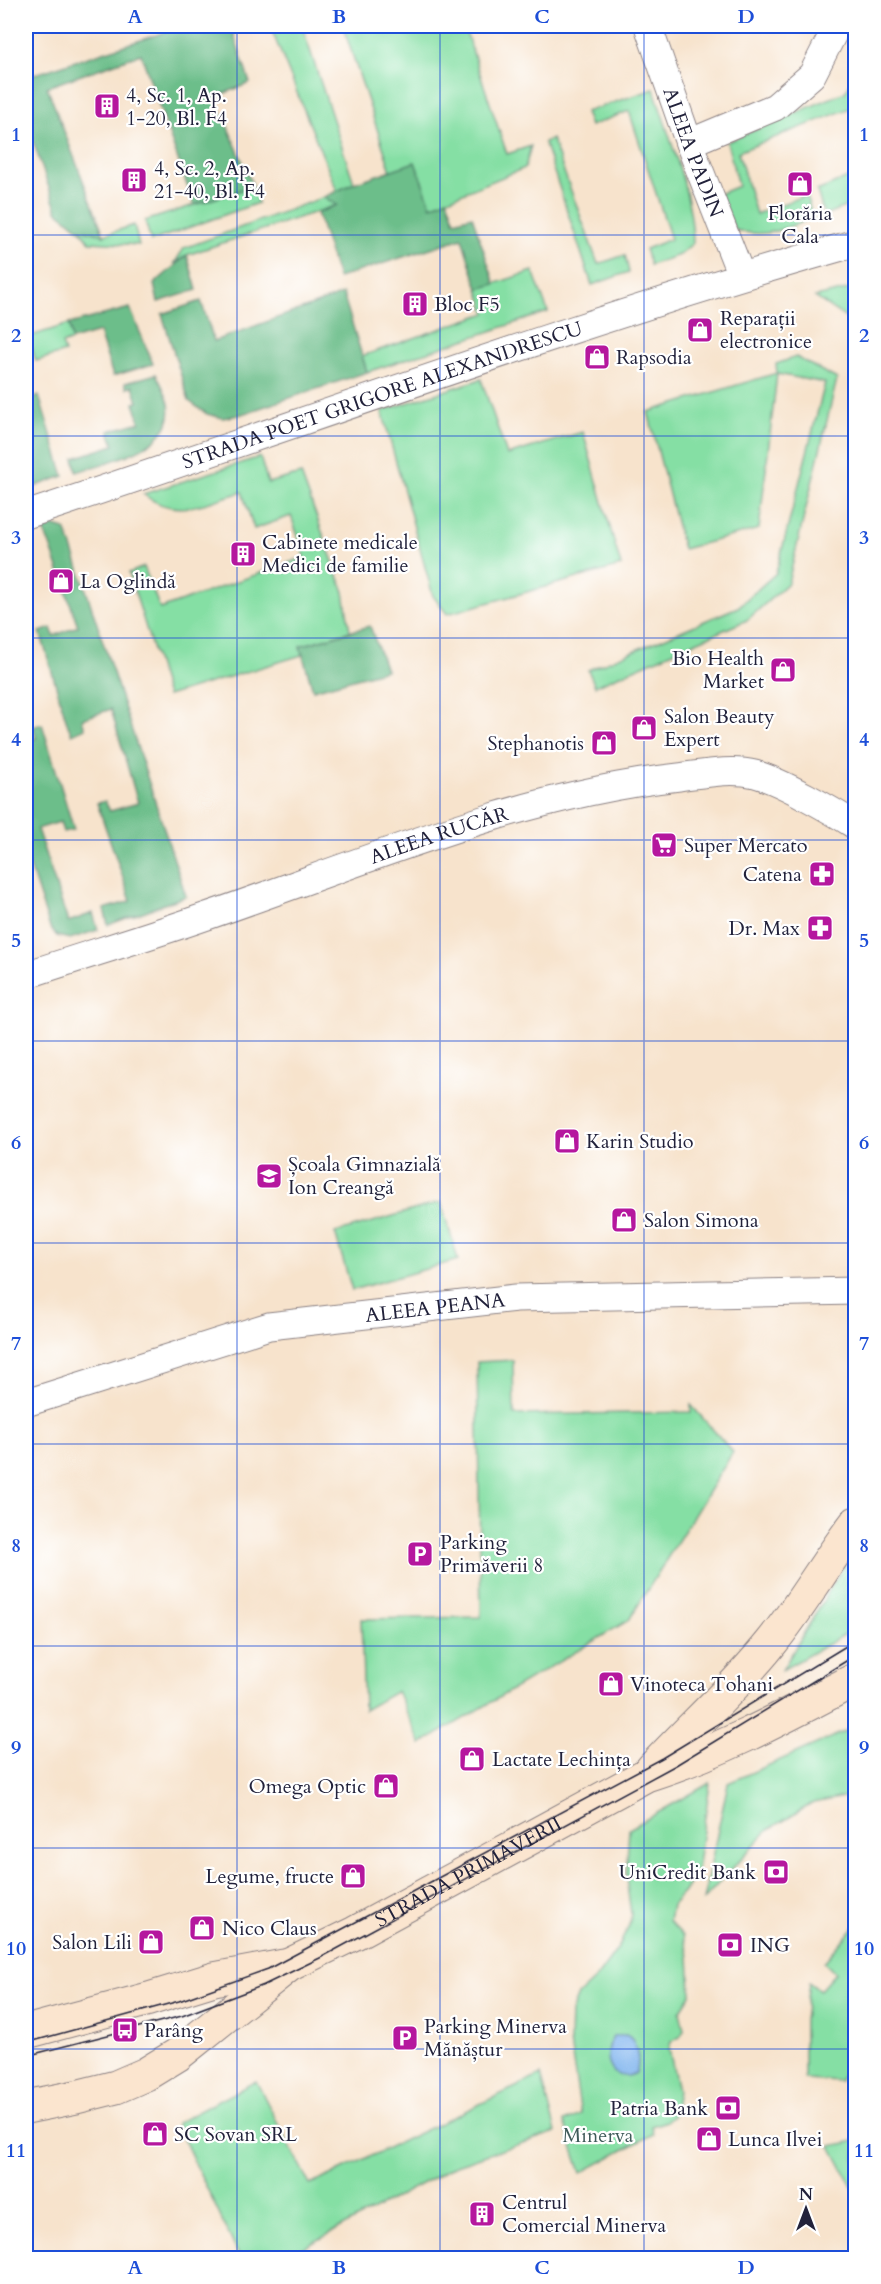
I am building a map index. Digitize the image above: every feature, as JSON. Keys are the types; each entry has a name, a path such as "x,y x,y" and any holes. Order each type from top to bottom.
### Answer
{"main road":[{"name":"STRADA PRIMĂVERII","path":"646,1775 736,1685 773,1641 827,1560 855,1523"},
{"name":"STRADA PRIMĂVERII","path":"26,2107 116,2087 146,2074 177,2055 289,1965 355,1933 646,1775 676,1766 743,1738 855,1679"},
{"name":"STRADA PRIMĂVERII","path":"26,2032 214,1979 289,1965"}],"street":[{"name":"ALEEA PADIN","path":"648,26 689,143 741,275"},
{"path":"689,143 775,107 812,75 835,26"},
{"name":"STRADA POET GRIGORE ALEXANDRESCU","path":"26,515 372,396 741,275 855,243"},
{"name":"ALEEA RUCĂR","path":"26,975 205,917 413,843 560,798 643,781 725,772 756,774 855,826"},
{"name":"ALEEA PEANA","path":"26,1403 269,1326 516,1298 855,1291"}],"green space":[{"path":"184,26 231,26 250,83 215,97 253,186 194,205 141,54 47,87 104,235 79,229 57,211 26,121 26,77"},
{"path":"270,26 302,26 354,183 337,191"},
{"path":"343,26 464,26 507,154 531,146 525,168 431,206 415,163 391,171"},
{"path":"855,76 853,107 738,152 756,214 806,195 813,218 775,232 746,233 735,230 719,194 738,186 727,142 845,92"},
{"path":"654,89 679,165 689,205 693,243 679,255 650,265 645,249 671,239 629,111 590,126 585,112"},
{"path":"552,139 598,264 625,255 629,272 592,285 544,142"},
{"path":"415,162 431,206 447,199 455,221 472,216 495,284 478,289 462,238 338,278 317,213 337,205 324,197 354,183"},
{"path":"850,177 855,203 824,215 817,191"},
{"path":"253,186 258,203 151,241 145,221"},
{"path":"324,197 337,205 187,255 174,264 184,248"},
{"path":"134,225 139,245 90,242 79,229 104,235"},
{"path":"187,255 197,290 158,302 154,284"},
{"path":"533,271 548,312 367,372 362,356 486,313 478,289"},
{"path":"855,288 855,324 815,297"},
{"path":"343,294 367,372 239,415 223,418 207,414 189,401 162,314 201,301 214,341"},
{"path":"130,308 153,364 113,376 99,332 72,340 69,324"},
{"path":"69,324 72,340 62,344 65,352 36,361 28,337"},
{"path":"796,357 837,379 788,583 747,620 595,686 588,670 738,607 776,573 825,383 777,374 759,529 683,549 648,412 777,373 776,364"},
{"path":"156,374 169,404 169,419 162,432 152,442 138,450 77,472 74,458 114,445 109,431 140,422 134,403 138,402 133,386 127,388 125,383"},
{"path":"481,379 507,455 583,432 621,566 447,614 433,596 382,411"},
{"path":"26,386 31,399 39,396 64,476 26,490"},
{"path":"260,457 268,483 301,474 344,592 350,631 300,646 302,655 167,696 129,573 144,567 160,609 305,557 291,516 254,529 242,492 203,504 180,508 155,502 143,494"},
{"path":"55,526 65,529 71,544 186,896 108,925 104,909 131,901 97,803 105,801 110,811 138,803 111,709 82,719 85,728 72,734 68,726 40,632 51,628 54,636 78,626 43,530"},
{"path":"370,626 386,670 313,690 300,646"},
{"path":"42,724 74,830 63,832 60,822 37,829 68,922 93,913 98,930 70,939 57,936 50,928 26,855 26,742 36,738 33,727"},
{"path":"441,1202 458,1260 352,1290 335,1233"},
{"path":"513,1360 514,1415 691,1412 691,1405 733,1452 629,1620 421,1744 397,1691 364,1710 361,1619 481,1617 477,1362"},
{"path":"845,1564 855,1586 855,1629 782,1670"},
{"path":"855,1727 855,1795 813,1803 768,1830 703,1900 728,1783"},
{"name":"Minerva","path":"710,1783 697,1871 684,1892 672,1905 669,1921 683,1936 689,1956 691,1995 680,2012 684,2030 680,2037 671,2042 669,2049 678,2090 674,2115 667,2121 651,2126 653,2134 581,2173 564,2122 581,2115 570,2042 571,2012 578,1995 597,1977 618,1948 629,1926 631,1914 626,1878 629,1829"},
{"path":"855,1926 855,2038 840,2081 804,2079 804,2020 809,1983 820,1990 835,1973 824,1962"},
{"path":"541,2075 556,2132 456,2165 285,2258 240,2258 176,2123 256,2081 310,2185"},
{"path":"856,2141 855,2191 831,2146"}],"water":[{"path":"626,2035 633,2042 638,2057 636,2073 627,2076 614,2072 608,2060 613,2037"}],"tram line":[{"path":"26,2043 179,2001 268,1969 662,1758 856,1640"},
{"path":"26,2056 182,2016 264,1985 322,1957 676,1765 856,1655"}],"place":[{"name":"4, Sc. 1, Ap. 1-20, Bl. F4","path":"107,106"},
{"name":"4, Sc. 2, Ap. 21-40, Bl. F4","path":"134,180"},
{"name":"Florăria Cala","path":"800,184"},
{"name":"Bloc F5","path":"415,304"},
{"name":"Reparații electronice","path":"700,330"},
{"name":"Rapsodia","path":"597,357"},
{"name":"Cabinete medicale Medici de familie","path":"243,554"},
{"name":"La Oglindă","path":"61,581"},
{"name":"Bio Health Market","path":"783,670"},
{"name":"Salon Beauty Expert","path":"644,728"},
{"name":"Stephanotis","path":"604,743"},
{"name":"Super Mercato","path":"664,845"},
{"name":"Catena","path":"822,874"},
{"name":"Dr. Max","path":"820,928"},
{"name":"Karin Studio","path":"567,1141"},
{"name":"Școala Gimnazială Ion Creangă","path":"269,1176"},
{"name":"Salon Simona","path":"624,1220"},
{"name":"Parking Primăverii 8","path":"420,1554"},
{"name":"Vinoteca Tohani","path":"611,1684"},
{"name":"Lactate Lechința","path":"472,1759"},
{"name":"Omega Optic","path":"386,1786"},
{"name":"UniCredit Bank","path":"776,1872"},
{"name":"Legume, fructe","path":"353,1876"},
{"name":"Nico Claus","path":"202,1928"},
{"name":"Salon Lili","path":"151,1942"},
{"name":"ING","path":"730,1945"},
{"name":"Parâng","path":"125,2030"},
{"name":"Parking Minerva Mănăștur","path":"405,2038"},
{"name":"Patria Bank","path":"728,2108"},
{"name":"SC Sovan SRL","path":"155,2134"},
{"name":"Lunca Ilvei","path":"709,2139"},
{"name":"Centrul Comercial Minerva","path":"482,2214"}]}
